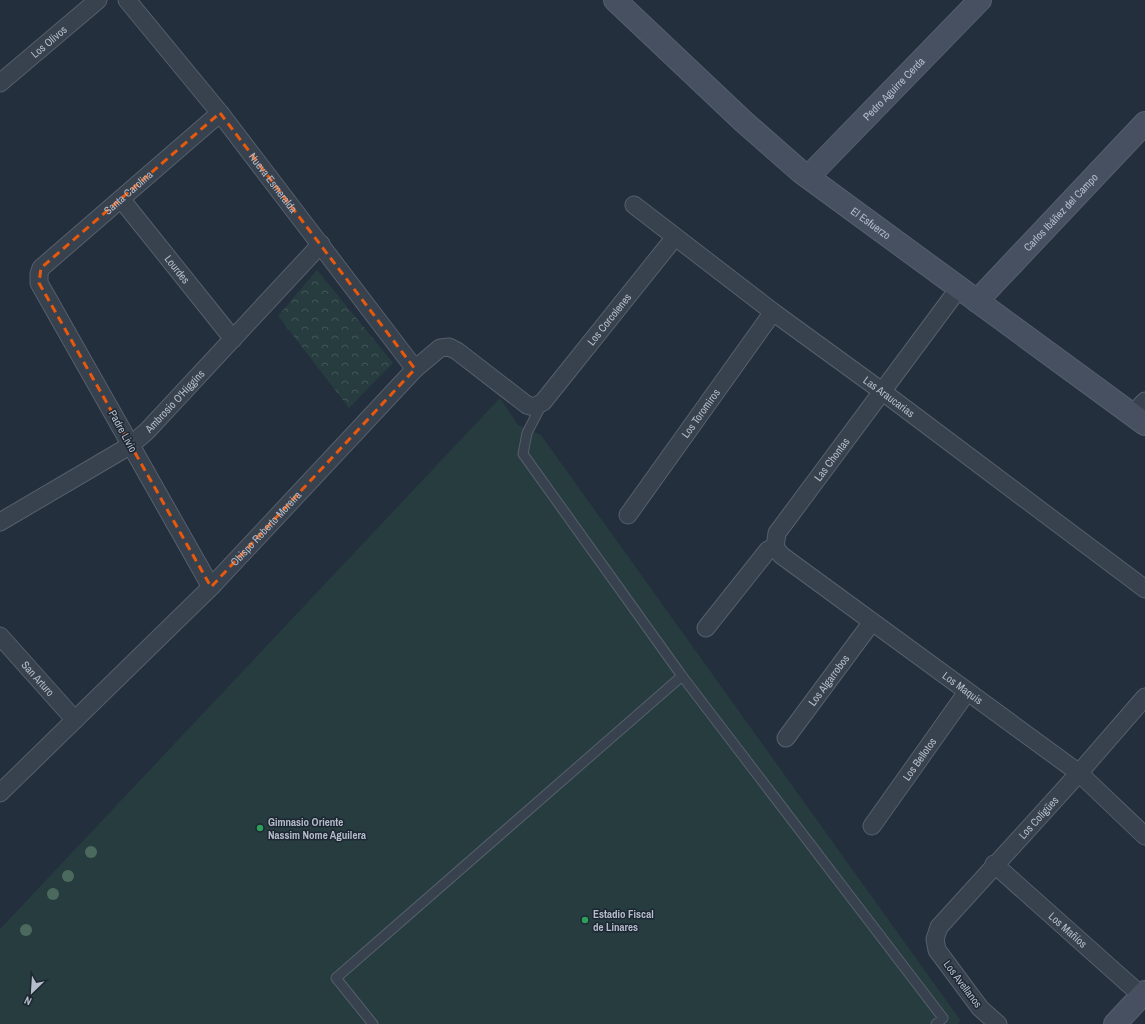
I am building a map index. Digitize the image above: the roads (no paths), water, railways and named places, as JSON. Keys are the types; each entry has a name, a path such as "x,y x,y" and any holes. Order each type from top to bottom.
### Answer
{"street":[{"name":"Los Olivos","path":"0,83 98,0"},
{"name":"Nueva Esmeralda","path":"127,0 220,113 415,369"},
{"name":"El Esfuerzo","path":"615,0 744,122 808,177 976,301 1141,413"},
{"name":"Pedro Aguirre Cerda","path":"808,177 980,0"},
{"name":"Santa Carolina","path":"39,274 41,268 220,113"},
{"name":"Carlos Ibáñez del Campo","path":"976,301 1145,124"},
{"name":"Lourdes","path":"121,199 233,339"},
{"name":"Las Araucarias","path":"634,205 773,312 883,392 1145,589"},
{"name":"Los Corcolenes","path":"543,402 675,237"},
{"name":"Ambrosio O'Higgins","path":"2,517 131,445 147,430 321,244"},
{"name":"Padre Livio","path":"39,274 39,283 211,587"},
{"name":"Las Chontas","path":"776,547 777,533 959,288"},
{"name":"Los Toromiros","path":"628,515 773,312"},
{"name":"Obispo Roberto Moreira","path":"0,793 211,587 415,369 440,348 449,347 457,351 527,405 534,407 543,402"},
{"name":"Los Maquis","path":"776,547 781,555 1079,773 1145,836"},
{"path":"706,628 768,550 776,547"},
{"name":"Los Algarrobos","path":"786,738 872,622"},
{"name":"San Arturo","path":"0,636 75,720"},
{"name":"Los Bellotos","path":"872,826 967,692"},
{"name":"Los Coligües","path":"935,939 939,927 994,864 1079,773 1145,697"},
{"name":"Los Mañíos","path":"994,864 1143,994"},
{"name":"Los Avellanos","path":"935,939 937,950 941,956 980,1008 998,1024"},
{"path":"1115,1024 1143,994"}],"lane":[{"path":"543,402 527,433 523,454 682,676 943,1018 936,1024"},
{"path":"373,1024 336,978 682,676"}],"place":[{"name":"Gimnasio Oriente Nassim Nome Aguilera","path":"260,828"},
{"name":"Estadio Fiscal de Linares","path":"585,920"}]}
